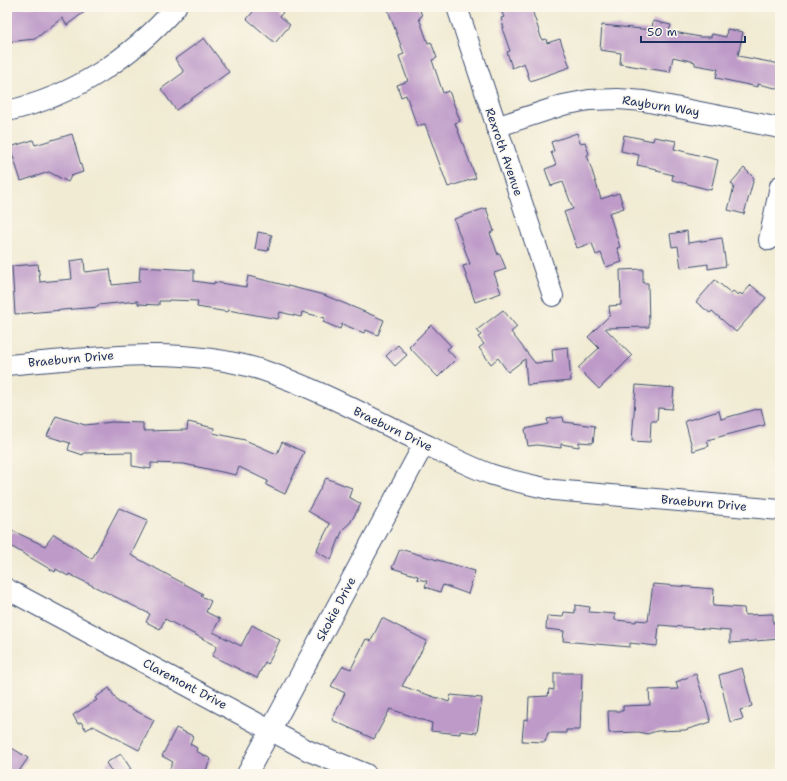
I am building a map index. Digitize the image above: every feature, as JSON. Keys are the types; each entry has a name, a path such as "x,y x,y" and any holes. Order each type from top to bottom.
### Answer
{"street":[{"path":"7,111 44,100 75,86 104,70 132,50 161,24 176,7"},
{"name":"Rexroth Avenue","path":"457,7 553,296"},
{"name":"Rayburn Way","path":"496,127 563,105 588,100 618,99 644,101 780,128"},
{"path":"769,240 780,186"},
{"name":"Braeburn Drive","path":"7,365 142,354 196,357 228,362 261,370 298,383 490,474 522,483 554,490 780,510"},
{"name":"Skokie Drive","path":"247,774 424,444"},
{"name":"Claremont Drive","path":"7,589 271,730 340,764 366,774"}],"building":[{"path":"7,7 91,7 67,25 62,18 35,39 7,42"},
{"path":"257,7 278,7 283,12 280,16 290,25 275,43 247,19"},
{"path":"387,7 419,7 422,16 419,18 428,43 431,42 437,58 432,60 443,93 449,91 460,121 455,123 476,178 448,187 425,124 417,126 406,95 401,97 397,85 408,81 399,56 404,54"},
{"path":"502,7 531,7 542,40 546,39 547,43 560,39 570,67 530,81 524,63 512,68 507,52 510,51 502,28 504,28 501,18 504,17 501,10"},
{"path":"653,21 671,25 669,31 700,37 711,37 712,34 726,37 727,29 743,32 738,56 780,64 780,89 758,84 758,87 716,78 718,69 695,65 695,62 673,57 670,72 620,64 621,53 600,50 602,25 652,30"},
{"path":"204,38 229,72 176,110 161,89 184,72 175,59"},
{"path":"577,133 580,143 585,142 589,154 587,155 601,199 619,193 624,208 609,213 620,247 617,248 622,262 606,267 601,253 596,255 592,243 577,248 564,212 573,209 563,182 551,186 545,169 556,165 551,152 554,151 551,142"},
{"path":"72,134 83,172 71,176 68,182 49,172 21,181 10,147 33,140 35,145"},
{"path":"624,135 653,141 654,137 676,141 674,149 718,160 711,190 672,180 673,175 657,171 657,169 637,165 639,155 621,151"},
{"path":"744,168 754,178 744,214 728,210 734,187 731,183"},
{"path":"486,208 494,231 490,233 498,255 500,254 506,269 494,273 501,293 475,302 463,266 470,264 454,219"},
{"path":"687,231 688,243 722,238 726,266 708,269 708,264 681,268 678,246 672,247 670,234"},
{"path":"258,232 272,235 268,251 255,249"},
{"path":"84,259 85,272 110,269 112,285 139,282 140,267 194,270 194,281 214,284 214,282 246,287 248,276 324,295 384,320 378,335 366,330 364,333 342,324 340,329 323,322 325,318 302,312 301,317 280,312 278,319 228,310 228,312 197,307 198,301 169,300 159,301 159,305 138,304 138,301 98,305 98,307 15,314 12,266 38,264 40,282 72,279 70,261"},
{"path":"643,269 643,283 648,283 649,327 605,328 632,356 599,389 578,368 599,348 588,337 610,315 609,306 621,305 620,270"},
{"path":"715,280 731,293 733,291 738,295 740,293 742,295 751,285 766,298 736,332 712,311 710,313 696,302"},
{"path":"503,310 517,327 511,332 535,363 553,362 552,349 568,347 571,381 527,385 525,359 508,372 498,358 491,364 479,348 484,344 478,337 481,335 477,330"},
{"path":"431,325 451,346 447,349 456,359 438,377 409,347"},
{"path":"398,345 407,355 395,366 386,356"},
{"path":"636,385 674,388 672,409 658,408 657,421 651,421 650,442 632,441"},
{"path":"761,408 765,425 707,440 709,446 693,451 685,421 719,411 721,419"},
{"path":"56,416 85,425 112,422 143,423 143,431 187,430 188,422 214,428 213,433 245,440 277,454 282,442 304,452 285,494 266,485 268,481 239,467 236,475 184,464 151,463 151,469 132,466 132,452 84,453 83,455 68,450 70,443 47,436"},
{"path":"563,417 564,422 595,426 593,443 579,442 579,447 561,444 561,448 537,445 528,446 525,429 548,424 547,419"},
{"path":"326,478 352,488 349,497 361,504 350,523 343,529 331,560 316,551 330,524 308,511"},
{"path":"119,508 148,520 131,555 203,594 201,596 211,601 206,612 220,619 213,632 241,646 252,625 280,640 268,664 265,662 257,678 212,656 217,646 165,619 160,629 146,622 150,614 69,574 68,576 56,569 55,572 7,544 8,536 13,531 45,546 54,534 92,559"},
{"path":"400,549 475,571 468,594 443,585 440,592 425,587 427,581 417,579 418,576 392,568"},
{"path":"653,584 714,589 713,606 744,608 745,615 773,614 773,623 780,623 780,639 730,643 730,631 659,625 657,646 630,643 630,647 563,641 564,631 546,629 547,616 563,617 564,612 575,613 575,605 590,607 589,612 615,614 615,620 636,622 636,620 648,621"},
{"path":"382,618 427,641 402,686 449,702 451,695 482,698 477,733 460,731 460,734 431,731 432,723 390,709 374,739 332,720 345,693 331,686 343,666 351,669 366,639 371,641"},
{"path":"742,668 752,706 740,710 743,719 730,722 719,675"},
{"path":"554,673 582,673 580,730 566,730 566,733 548,733 545,742 522,741 524,719 528,720 529,697 548,696 549,689 554,690"},
{"path":"696,674 711,722 685,730 657,731 647,734 639,732 609,733 608,711 623,711 623,706 650,705 649,690 678,689 676,682"},
{"path":"109,688 118,702 154,720 139,750 93,726 86,730 81,722 78,724 73,715 97,700 95,698"},
{"path":"176,728 193,736 190,744 197,748 196,751 211,759 204,774 167,774 173,762 162,756"},
{"path":"7,745 28,758 17,774 7,774"},
{"path":"121,754 131,769 123,774 113,774 106,763"}]}
